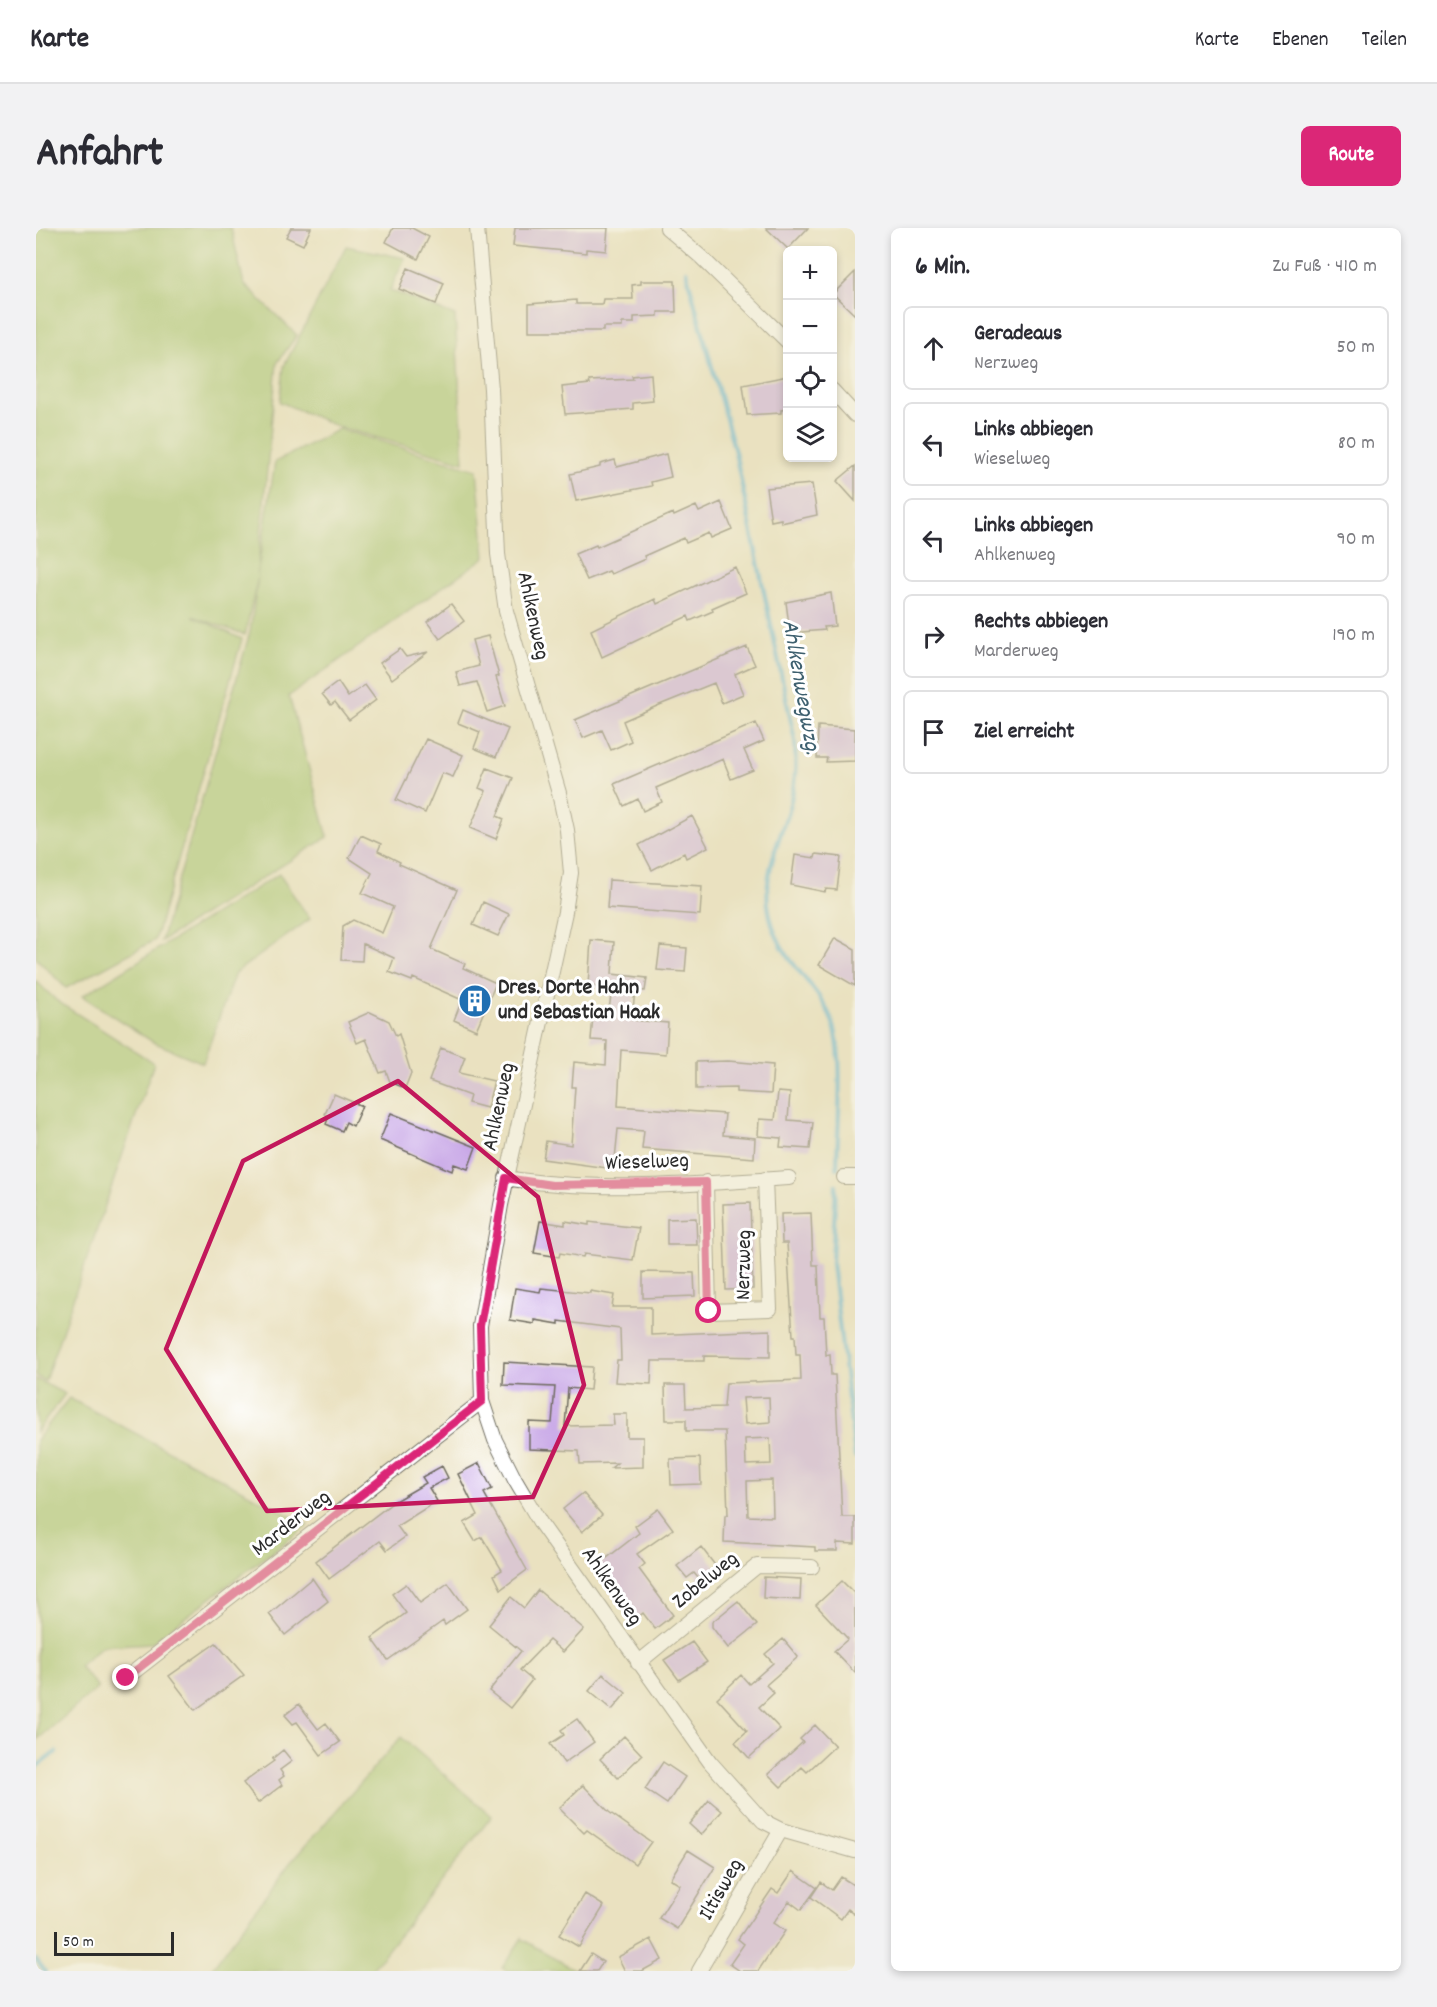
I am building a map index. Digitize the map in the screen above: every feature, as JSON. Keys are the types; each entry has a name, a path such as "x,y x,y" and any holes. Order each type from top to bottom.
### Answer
{"street":[{"name":"Ahlkenweg","path":"477,228 491,389 498,554 506,612 559,793 571,873 565,912 506,1178 480,1326 482,1401 495,1440 514,1480 541,1524 710,1762 749,1809 764,1821 781,1830 855,1851"},
{"path":"667,228 701,257 783,337"},
{"path":"837,395 855,415"},
{"name":"Wieselweg","path":"506,1178 552,1185 789,1178"},
{"name":"Nerzweg","path":"706,1182 709,1311 770,1309 765,1179"},
{"name":"Marderweg","path":"126,1678 482,1401"},
{"name":"Zobelweg","path":"638,1663 757,1566 812,1567"},
{"name":"Iltisweg","path":"699,1971 781,1830"}],"highlighted area":[{"path":"398,1081 538,1197 584,1385 533,1497 267,1511 166,1349 243,1161"}],"green space":[{"path":"36,228 231,228 244,284 297,335 277,363 257,576 275,462 339,429 477,470 485,557 289,696 328,837 161,941 250,632 258,577 245,635 193,616 242,639 155,940 66,988 36,958"},
{"path":"346,246 405,258 390,290 455,316 464,462 339,427 280,402 284,366"},
{"path":"279,874 310,919 235,973 203,1063 153,1042 82,996"},
{"path":"36,981 57,1001 154,1063 45,1381 36,1376"},
{"path":"36,1379 65,1394 36,1432"},
{"path":"69,1398 308,1525 151,1643 102,1646 79,1666 98,1688 38,1739 36,1440"},
{"path":"401,1737 492,1816 371,1971 210,1971 290,1863"},
{"path":"522,1938 577,1971 507,1971 502,1968"}],"building":[{"path":"291,228 311,228 303,245 286,237"},
{"path":"393,228 412,228 429,237 418,259 386,242"},
{"path":"515,228 608,228 606,251 586,249 586,253 513,246"},
{"path":"766,228 808,228 791,246 785,246"},
{"path":"408,268 444,283 436,304 399,289"},
{"path":"855,272 855,315 837,298 837,290"},
{"path":"641,281 675,281 676,312 658,312 658,316 634,317 634,323 622,323 622,327 603,327 603,331 529,331 529,304 576,300 576,304 602,304 603,299 633,299 632,285 641,284"},
{"path":"651,374 653,401 633,403 633,409 565,414 562,387 590,384 589,381 633,379 632,376"},
{"path":"783,377 783,410 781,413 747,415 743,385"},
{"path":"666,454 671,477 651,482 652,486 576,501 570,474 600,467 600,464 615,460 617,467"},
{"path":"855,466 855,501 837,481"},
{"path":"812,484 817,515 781,523 781,519 771,521 766,488"},
{"path":"721,502 732,529 711,538 709,533 686,543 684,538 611,574 609,571 587,580 575,554 596,545 597,547 673,513 674,516 696,506 699,512"},
{"path":"735,567 746,593 712,608 713,611 690,621 688,616 602,657 591,630 655,599 657,604"},
{"path":"831,593 835,626 824,627 825,630 790,633 786,602"},
{"path":"451,604 464,621 440,639 427,622"},
{"path":"488,636 499,676 496,677 505,706 487,712 477,682 460,686 456,672 479,666 472,640"},
{"path":"747,647 755,665 735,674 743,694 722,703 714,683 657,706 623,721 631,741 611,750 602,730 583,738 575,720"},
{"path":"400,649 406,657 428,652 392,679 380,663"},
{"path":"338,682 348,697 365,685 376,700 349,720 335,702 331,705 322,694"},
{"path":"463,710 508,729 496,757 474,748 480,732 458,723"},
{"path":"756,723 764,741 744,750 753,770 731,779 723,759 656,788 662,802 643,811 638,799 624,806 614,784"},
{"path":"818,726 855,729 855,761 826,762 827,758 817,758"},
{"path":"426,739 463,755 453,777 442,773 425,813 396,800"},
{"path":"487,768 513,778 497,816 504,819 496,839 470,828 486,791 479,788"},
{"path":"692,816 708,847 686,858 684,853 652,870 639,845"},
{"path":"361,835 381,844 378,851 400,862 399,864 457,890 431,949 465,964 463,968 496,983 476,1030 454,1020 462,1000 413,978 412,981 389,972 394,958 363,944 362,961 341,960 343,926 353,920 382,933 393,907 362,893 372,873 349,858"},
{"path":"816,854 841,857 837,890 826,889 825,892 791,885 795,855 815,858"},
{"path":"609,880 702,886 700,915 607,908"},
{"path":"483,902 509,914 498,936 473,925"},
{"path":"835,938 855,949 855,986 819,965"},
{"path":"591,940 614,942 612,974 647,978 645,991 635,990 632,1020 668,1023 666,1054 621,1050 618,1106 725,1114 723,1135 755,1138 754,1158 642,1149 644,1131 618,1129 614,1169 543,1159 546,1141 571,1145 575,1087 572,1087 574,1062 606,1065 607,1041 591,1040 593,1016 608,1017 612,988 588,986"},
{"path":"660,946 687,948 685,972 657,970"},
{"path":"370,1012 389,1021 396,1036 399,1034 411,1073 405,1088 390,1082 386,1071 380,1073 366,1039 357,1043 348,1022"},
{"path":"441,1048 465,1057 459,1073 494,1081 487,1108 468,1103 470,1096 429,1081"},
{"path":"728,1061 773,1065 771,1094 736,1092 736,1088 696,1089 696,1062"},
{"path":"778,1092 790,1093 788,1120 813,1122 810,1149 780,1147 781,1138 758,1136 759,1119 775,1120"},
{"path":"334,1094 362,1106 353,1126 346,1122 342,1131 326,1124 329,1116 325,1114"},
{"path":"391,1113 476,1147 468,1169 454,1164 452,1171 380,1140"},
{"path":"750,1203 753,1289 726,1290 723,1204"},
{"path":"811,1213 813,1265 818,1265 820,1317 824,1317 826,1355 830,1354 831,1375 835,1375 842,1517 855,1517 855,1544 837,1543 837,1551 815,1551 815,1547 724,1542 725,1515 728,1515 725,1431 686,1431 686,1420 666,1420 665,1385 685,1385 686,1408 724,1407 726,1383 801,1380 800,1355 796,1355 795,1336 793,1336 787,1243 782,1243 781,1214","holes":["769,1397 770,1422 745,1424 743,1398","770,1438 771,1464 746,1465 745,1439","772,1480 773,1517 748,1516 747,1481"]},
{"path":"696,1218 697,1245 667,1245 667,1219"},
{"path":"540,1221 565,1225 565,1221 589,1225 589,1222 639,1228 633,1260 584,1254 583,1257 560,1253 559,1257 534,1253"},
{"path":"643,1272 694,1273 695,1296 643,1298"},
{"path":"515,1288 540,1292 541,1288 590,1293 590,1291 614,1295 612,1307 651,1307 651,1335 770,1330 770,1357 704,1356 704,1361 652,1361 651,1384 615,1382 617,1360 621,1360 620,1329 559,1321 559,1324 535,1320 535,1324 510,1320"},
{"path":"504,1362 592,1367 590,1390 568,1388 565,1426 614,1425 613,1414 627,1414 627,1437 643,1437 643,1467 611,1468 617,1463 580,1464 579,1451 529,1449 529,1422 552,1423 555,1387 503,1385"},
{"path":"700,1458 701,1484 671,1485 670,1459"},
{"path":"479,1463 492,1489 484,1493 527,1570 501,1589 494,1575 502,1570 482,1537 475,1541 464,1523 478,1515 458,1474"},
{"path":"442,1466 448,1478 429,1488 437,1501 397,1526 405,1537 387,1550 380,1541 329,1579 316,1561 395,1501 426,1483 422,1477"},
{"path":"583,1493 602,1515 582,1532 563,1509"},
{"path":"658,1509 673,1529 637,1554 645,1564 639,1569 673,1615 655,1629 643,1613 633,1621 622,1607 627,1603 598,1565 639,1533 635,1526"},
{"path":"701,1547 721,1573 704,1585 694,1573 687,1578 677,1566"},
{"path":"764,1577 801,1579 800,1600 763,1598"},
{"path":"312,1578 328,1601 285,1635 269,1614"},
{"path":"842,1581 855,1594 855,1673 834,1651 848,1639 816,1605"},
{"path":"448,1583 467,1609 445,1625 443,1621 388,1660 372,1638 406,1613 392,1594 406,1584 420,1603"},
{"path":"538,1590 584,1629 563,1652 549,1640 520,1670 532,1680 510,1708 489,1691 521,1651 489,1625 511,1597 524,1608"},
{"path":"738,1601 757,1625 728,1648 712,1627 712,1622"},
{"path":"783,1639 798,1657 766,1685 774,1693 759,1707 780,1729 749,1758 735,1742 747,1731 717,1698 741,1675 749,1684 773,1663 765,1654"},
{"path":"692,1642 707,1662 679,1680 664,1660"},
{"path":"216,1643 244,1675 195,1710 169,1676"},
{"path":"603,1674 626,1693 612,1710 589,1691"},
{"path":"299,1704 318,1729 326,1723 340,1742 321,1755 297,1722 293,1724 285,1715"},
{"path":"577,1719 594,1742 564,1763 550,1744 564,1735 561,1730"},
{"path":"815,1725 835,1746 807,1772 802,1767 781,1787 768,1774 803,1742 800,1739"},
{"path":"624,1736 642,1755 618,1778 600,1759"},
{"path":"283,1750 292,1761 280,1770 284,1776 279,1780 282,1785 258,1803 243,1783 274,1761 272,1759"},
{"path":"663,1762 685,1777 667,1804 645,1789"},
{"path":"583,1785 609,1812 651,1842 635,1864 587,1830 584,1833 559,1808"},
{"path":"709,1800 722,1811 701,1835 689,1824"},
{"path":"688,1850 715,1867 677,1929 659,1918 680,1885 670,1879"},
{"path":"793,1871 817,1888 801,1910 789,1901 773,1923 785,1931 758,1971 740,1971 730,1964 744,1944 738,1939 772,1889 778,1893"},
{"path":"841,1877 855,1886 855,1914 848,1909 841,1919 811,1897 821,1882 832,1890"},
{"path":"585,1894 604,1906 579,1947 559,1935"},
{"path":"651,1939 662,1960 642,1971 625,1971 618,1957"},
{"path":"591,1954 603,1962 597,1971 580,1971"}],"waterway":[{"name":"Ahlkenwegwzg.","path":"686,271 735,452 795,741 793,788 768,879 768,905 779,941 826,1007 837,1037 840,1073 837,1168"},
{"path":"836,1185 832,1263 855,1457"},
{"path":"36,1767 56,1752"},
{"path":"36,1959 45,1971"}],"place":[{"name":"Dres. Dorte Hahn und Sebastian Haak","path":"475,1001"}],"route":[{"path":"126,1678 482,1401 480,1326 506,1178 552,1185 706,1182 709,1311"}]}
